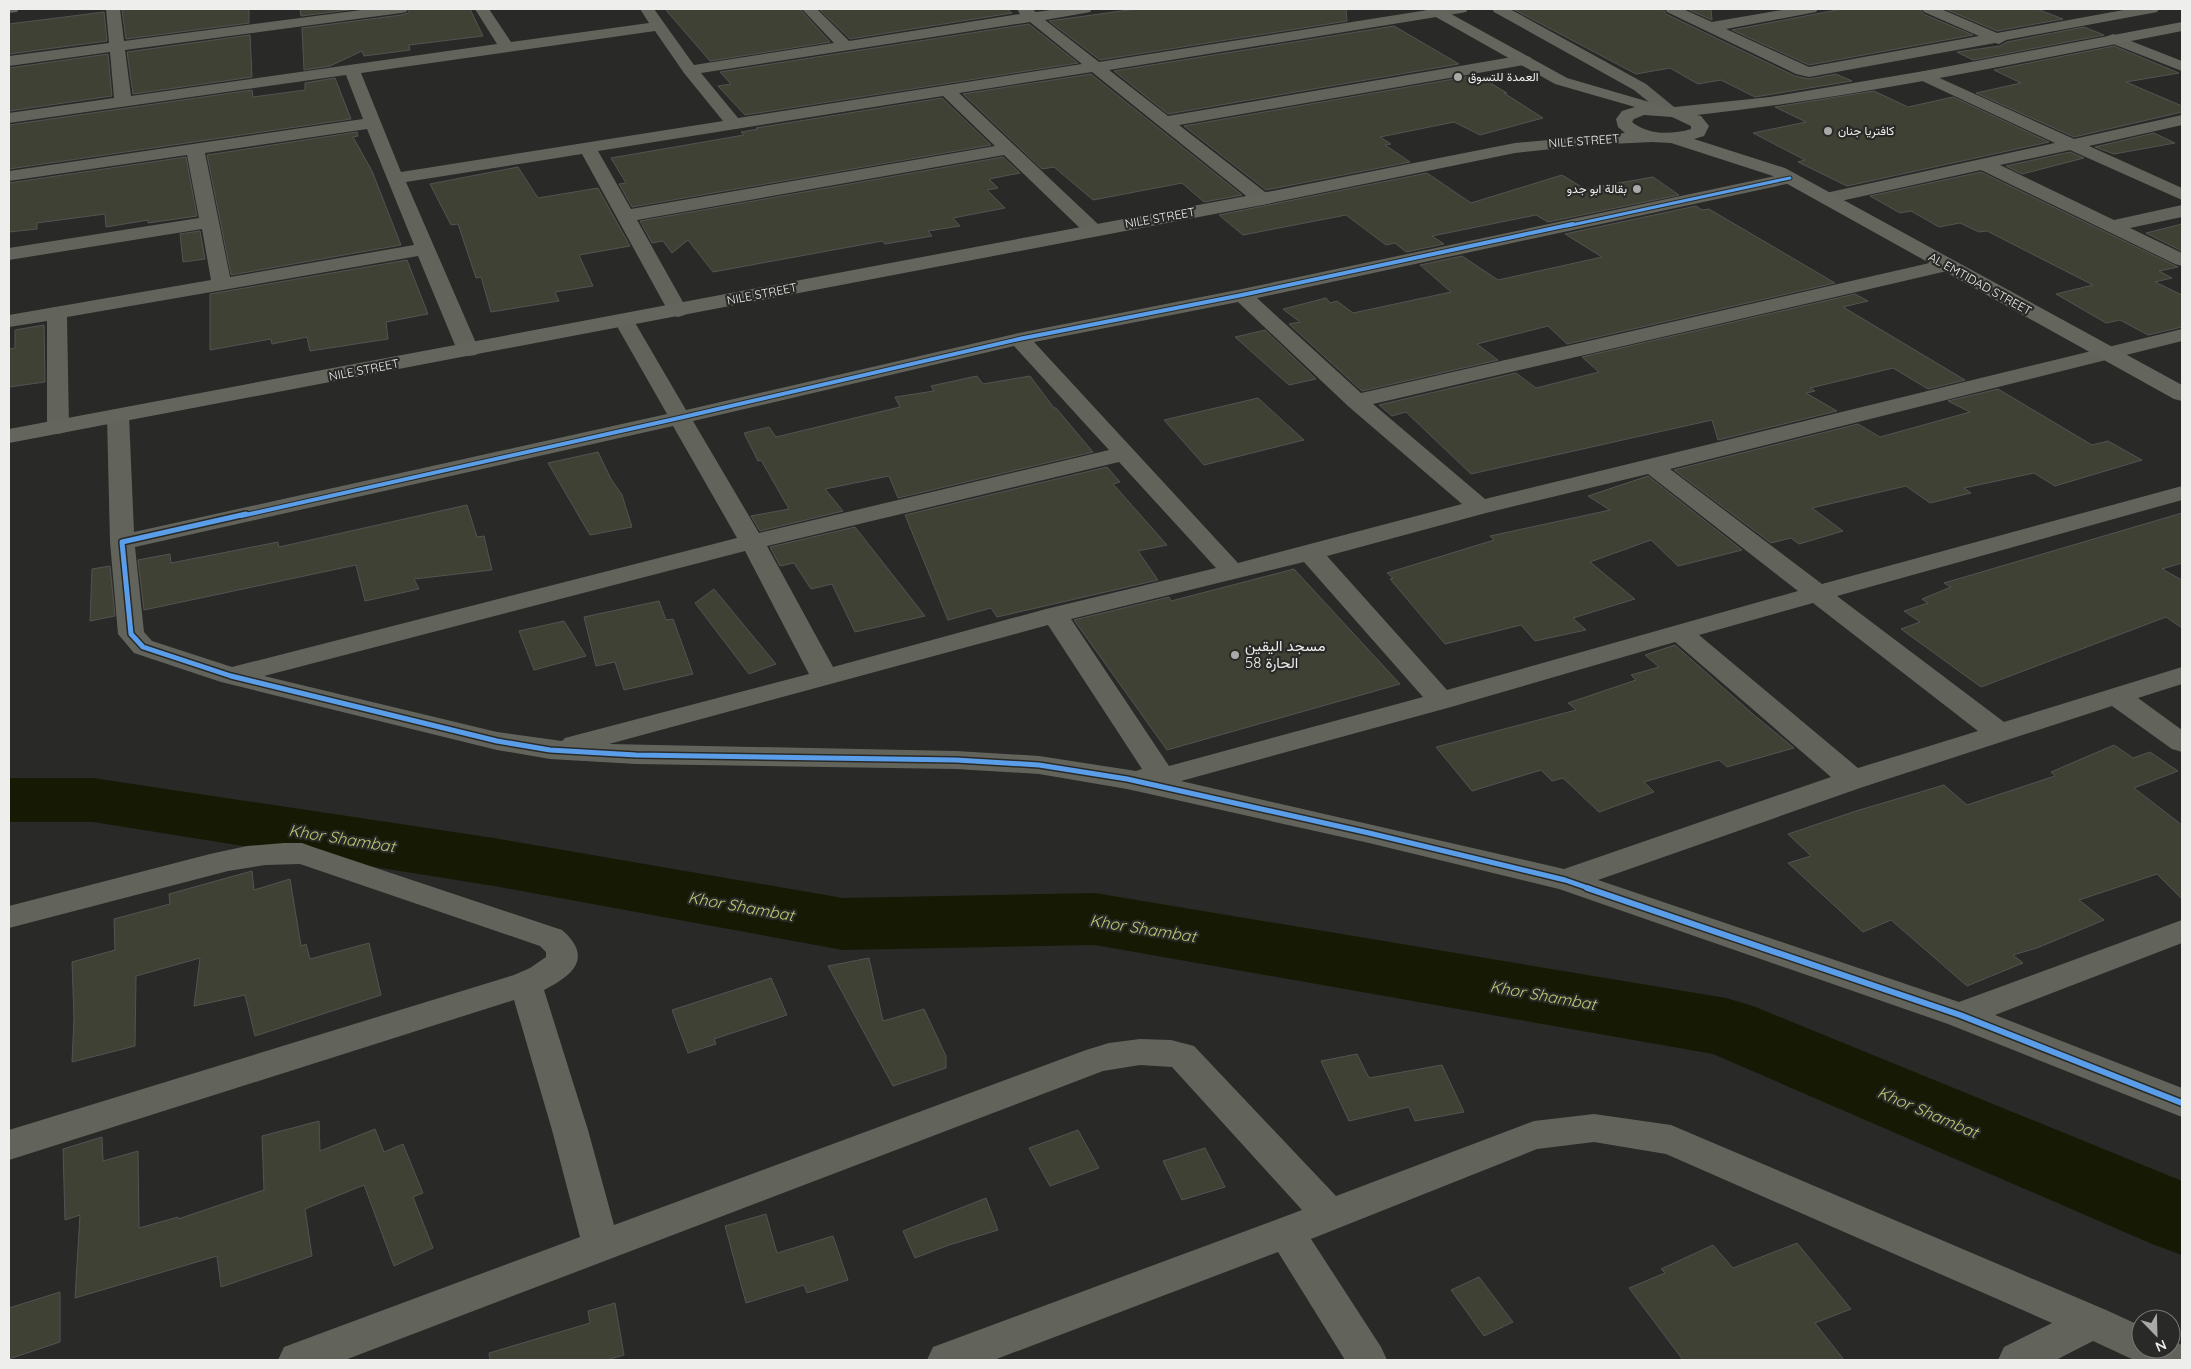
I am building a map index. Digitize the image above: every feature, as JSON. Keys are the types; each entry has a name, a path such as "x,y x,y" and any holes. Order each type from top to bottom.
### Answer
{"street":[{"path":"113,9 123,102"},
{"path":"9,61 401,9"},
{"path":"482,9 507,48"},
{"path":"647,9 690,70 734,124"},
{"path":"809,9 845,46"},
{"path":"690,70 845,46 1028,13 1085,9"},
{"path":"395,178 1435,10 1461,9"},
{"path":"1498,9 1640,87 1670,111"},
{"path":"1672,9 1806,72 1816,72 2152,9"},
{"path":"1711,27 1774,11 1811,9"},
{"path":"1929,9 2035,54"},
{"path":"1435,10 1561,81 1628,127 1654,137 1673,138 1688,136 1698,132 1700,126"},
{"path":"1028,13 1262,199"},
{"path":"9,118 660,26"},
{"path":"1700,126 1770,102 1924,76 2182,26"},
{"path":"2114,39 2182,66"},
{"path":"1165,122 1524,60"},
{"path":"352,70 395,178 468,350"},
{"path":"1924,76 2182,194"},
{"path":"1561,81 1696,120 1700,126 1785,175"},
{"path":"946,90 1093,230"},
{"name":"NILE STREET","path":"9,436 1262,199 1515,148 1616,120 1642,110 1670,111 1770,102"},
{"path":"1827,198 2182,120"},
{"path":"9,176 373,123"},
{"name":"NILE STREET","path":"1515,148 1572,141 1654,137"},
{"path":"1673,138 1785,175"},
{"path":"588,148 678,310"},
{"path":"195,149 222,284"},
{"path":"626,216 1008,149"},
{"path":"1981,163 2182,260"},
{"path":"122,542 680,418 1019,339 1242,295 1785,175"},
{"name":"AL EMTIDAD STREET","path":"1785,175 2182,394"},
{"path":"2112,226 2182,211"},
{"path":"9,254 210,222"},
{"path":"9,321 425,248"},
{"path":"1356,401 1947,265"},
{"path":"1242,295 1356,401 1480,507"},
{"path":"57,313 58,427"},
{"path":"624,321 752,542 825,678"},
{"path":"550,750 1055,615 1310,553 1480,507 2182,335"},
{"path":"1019,339 1122,454 1232,572"},
{"path":"118,416 122,542 131,634 143,647 230,676 488,739 550,750 636,755 956,760 1038,765 1126,779 1369,833 1565,880 1960,1016 2182,1103"},
{"path":"230,676 752,542 1122,454"},
{"path":"1652,466 1999,733"},
{"path":"1126,779 1162,777 1818,593 2182,494"},
{"path":"1310,553 1440,700"},
{"path":"1055,615 1162,777"},
{"path":"1678,632 1853,780"},
{"path":"1565,880 1853,780 2182,674"},
{"path":"2116,696 2182,743"},
{"path":"9,917 186,871 257,855 302,854 552,938 561,949 562,959 549,974 526,984 9,1145"},
{"path":"1960,1016 2182,931"},
{"path":"526,984 570,1130 601,1246"},
{"path":"298,1360 1098,1059 1125,1052 1160,1051 1182,1055 1330,1215"},
{"path":"947,1360 1286,1232 1534,1135 1594,1128 1672,1140 2131,1340"},
{"path":"1286,1232 1367,1360"},
{"path":"2018,1360 2092,1322"}],"building":[{"path":"249,9 249,23 126,39 122,10"},
{"path":"300,9 356,9 301,16"},
{"path":"410,9 470,9 483,36 409,45 410,50 364,56 362,51 330,66 304,70 302,28 401,15 408,13"},
{"path":"665,9 800,9 830,42 710,61"},
{"path":"819,9 1007,9 1012,13 850,39"},
{"path":"1136,9 1346,9 1347,21 1100,60 1049,21"},
{"path":"1513,9 1663,9 1666,14 1795,76 1809,79 1836,74 1852,81 1755,97 1721,80 1698,84 1670,68 1636,74"},
{"path":"1687,9 1711,9 1712,20"},
{"path":"1842,9 1920,9 1923,14 1973,35 1809,65 1732,30"},
{"path":"1945,9 2037,9 2063,19 1997,31"},
{"path":"104,12 107,41 9,54 9,24"},
{"path":"1029,24 1078,63 745,115 718,86 731,84 720,72"},
{"path":"1394,26 1459,64 1168,114 1114,71"},
{"path":"2084,27 2104,35 1973,60 1957,52 2000,46 2007,42"},
{"path":"250,35 252,77 133,94 127,52"},
{"path":"2114,46 2179,73 2126,82 2182,106 2182,112 2074,137 1976,93 2021,83 1994,70"},
{"path":"108,54 112,96 9,111 9,68"},
{"path":"1091,74 1242,195 1204,202 1182,183 1093,200 1054,167 1042,169 963,94"},
{"path":"1477,75 1543,118 1480,135 1454,122 1380,137 1391,144 1385,145 1410,162 1266,190 1184,126"},
{"path":"335,78 351,119 9,169 9,125 252,90 253,97 305,90 305,83"},
{"path":"1874,91 1908,107 1953,97 2049,142 1847,186 1798,162 1805,160 1753,133 1806,122 1775,107"},
{"path":"942,98 991,145 632,207 619,184 626,183 611,158 744,135 741,132 758,129 756,128"},
{"path":"357,132 358,136 353,137 372,171 401,245 231,275 207,155"},
{"path":"2154,133 2175,143 2114,154 2095,147"},
{"path":"2070,152 2084,158 2022,174 2006,166"},
{"path":"186,157 197,216 148,223 148,220 106,227 105,214 37,223 37,229 9,232 9,183"},
{"path":"1003,157 1020,173 989,179 998,188 987,190 1005,208 953,218 960,226 928,231 932,236 885,244 882,241 713,272 688,240 672,253 663,241 652,243 640,221"},
{"path":"518,167 538,198 598,188 630,246 579,255 593,286 555,292 559,301 491,312 481,277 476,278 458,224 451,225 430,184"},
{"path":"1981,172 2178,267 2159,271 2172,278 2155,282 2182,295 2182,327 2148,335 2120,320 2106,323 2056,294 2093,285 1987,231 1979,232 1960,223 1939,227 1911,211 1900,213 1870,196"},
{"path":"1427,173 1471,203 1562,175 1585,189 1653,177 1679,195 1548,222 1536,215 1432,236 1444,244 1406,252 1395,243 1386,245 1346,215 1243,235 1219,215"},
{"path":"1696,206 1702,210 1709,209 1835,283 1567,344 1548,326 1477,344 1498,360 1362,391 1289,324 1300,322 1283,309 1326,298 1330,303 1337,301 1353,313 1451,292 1420,265 1462,256 1498,280 1602,257 1565,234"},
{"path":"2182,224 2182,251 2146,233"},
{"path":"200,231 205,259 183,262 180,234"},
{"path":"407,260 428,314 386,322 388,339 310,351 307,337 272,344 271,339 210,350 210,294"},
{"path":"1855,294 1868,301 1843,307 1965,380 1928,389 1893,368 1810,388 1815,391 1806,393 1837,411 1718,440 1712,420 1471,474 1406,412 1392,416 1379,405 1516,373 1536,388 1599,372 1582,357"},
{"path":"44,325 45,382 9,387 9,349 15,348 15,330"},
{"path":"1265,330 1316,379 1289,385 1235,337"},
{"path":"977,376 983,384 1030,376 1054,408 1093,452 898,498 889,476 825,489 843,511 760,531 751,516 789,509 761,460 758,461 744,433 769,427 776,437 900,407 895,397 934,391 931,386"},
{"path":"1998,389 2092,445 2108,441 2142,460 2055,486 2034,473 1964,488 1971,493 1930,503 1906,486 1812,508 1843,531 1799,544 1791,538 1771,543 1674,470 1858,424 1880,437 1970,412 1948,401"},
{"path":"1258,398 1304,440 1204,465 1164,420"},
{"path":"598,452 611,479 622,495 632,527 590,535 548,463"},
{"path":"1107,467 1120,482 1113,484 1167,545 1138,551 1158,580 997,617 991,608 948,620 905,515"},
{"path":"1648,476 1742,550 1678,566 1651,540 1590,562 1635,599 1573,618 1586,630 1535,641 1521,625 1445,644 1387,573 1494,540 1490,536 1610,510 1588,496"},
{"path":"467,505 477,537 484,536 492,570 414,579 419,589 365,601 356,565 144,610 138,560 170,554 171,563 278,542 279,547"},
{"path":"2182,513 2182,563 2162,569 2182,580 2182,628 2166,617 1981,687 1901,629 1920,622 1904,611 1928,603 1922,599 1951,587 1944,583"},
{"path":"855,527 925,616 855,632 832,584 811,589 794,563 780,566 770,547"},
{"path":"110,566 115,616 90,621 92,569"},
{"name":"مسجد اليقين الحارة 58","path":"1294,569 1400,684 1167,750 1074,620 1169,597 1171,601"},
{"path":"714,589 776,664 749,674 695,603"},
{"path":"659,601 666,620 673,619 693,674 624,690 615,662 596,666 584,617"},
{"path":"564,621 586,656 534,670 519,631"},
{"path":"1675,645 1794,748 1727,767 1719,760 1644,782 1654,792 1599,812 1563,778 1552,781 1541,770 1472,791 1436,747 1576,710 1568,703 1636,680 1631,675 1659,667 1645,655"},
{"path":"2114,745 2133,758 2150,752 2178,771 2134,788 2182,825 2182,899 2157,874 2079,900 2104,920 2037,948 2013,955 2023,963 1967,986 1891,920 1863,932 1788,863 1811,856 1788,834 1856,811 1944,785 1967,805 2055,776 2051,772"},
{"path":"252,871 254,890 290,879 301,946 306,944 310,959 369,943 381,995 255,1036 245,995 194,1006 200,958 136,976 135,1046 72,1062 74,1018 72,962 115,950 114,919 170,904 169,894"},
{"path":"869,958 883,1021 924,1009 946,1056 946,1068 893,1086 828,966"},
{"path":"771,978 787,1015 714,1039 716,1044 688,1053 672,1010"},
{"path":"1357,1054 1369,1078 1442,1065 1464,1112 1415,1121 1409,1107 1349,1121 1321,1061"},
{"path":"319,1121 320,1151 375,1129 384,1152 403,1144 423,1193 413,1197 433,1248 394,1266 364,1185 305,1209 312,1256 221,1287 217,1256 75,1298 80,1215 65,1220 63,1149 102,1137 103,1161 138,1151 139,1228 178,1217 178,1219 264,1190 262,1136"},
{"path":"1078,1130 1099,1168 1050,1186 1029,1148"},
{"path":"1205,1148 1225,1187 1182,1200 1163,1161"},
{"path":"986,1198 998,1230 915,1258 903,1231"},
{"path":"766,1214 777,1253 833,1236 848,1280 807,1293 804,1285 746,1303 725,1226"},
{"path":"1797,1243 1851,1309 1815,1323 1844,1360 1683,1360 1629,1288 1665,1273 1661,1269 1713,1245 1733,1268"},
{"path":"1479,1277 1513,1322 1484,1336 1451,1290"},
{"path":"60,1292 60,1342 9,1359 9,1308"},
{"path":"615,1303 624,1355 607,1360 490,1360 489,1353 590,1323 588,1311"}],"waterway":[{"name":"Khor Shambat","path":"9,800 93,800 494,862 843,924 1095,919 1726,1027 2182,1219"}],"cycle path":[{"path":"1790,178 1242,295 1019,339 679,418 122,542 131,634 143,647 231,676 497,741 550,750 636,755 956,760 1039,765 1127,779 1369,833 1565,880 1960,1015 2182,1103"}],"place":[{"name":"العمدة للتسوق","path":"1458,77"},
{"name":"كافتريا جنان","path":"1828,131"},
{"name":"بقالة ابو جدو","path":"1637,189"},
{"name":"مسجد اليقين الحارة 58","path":"1235,655"}]}
